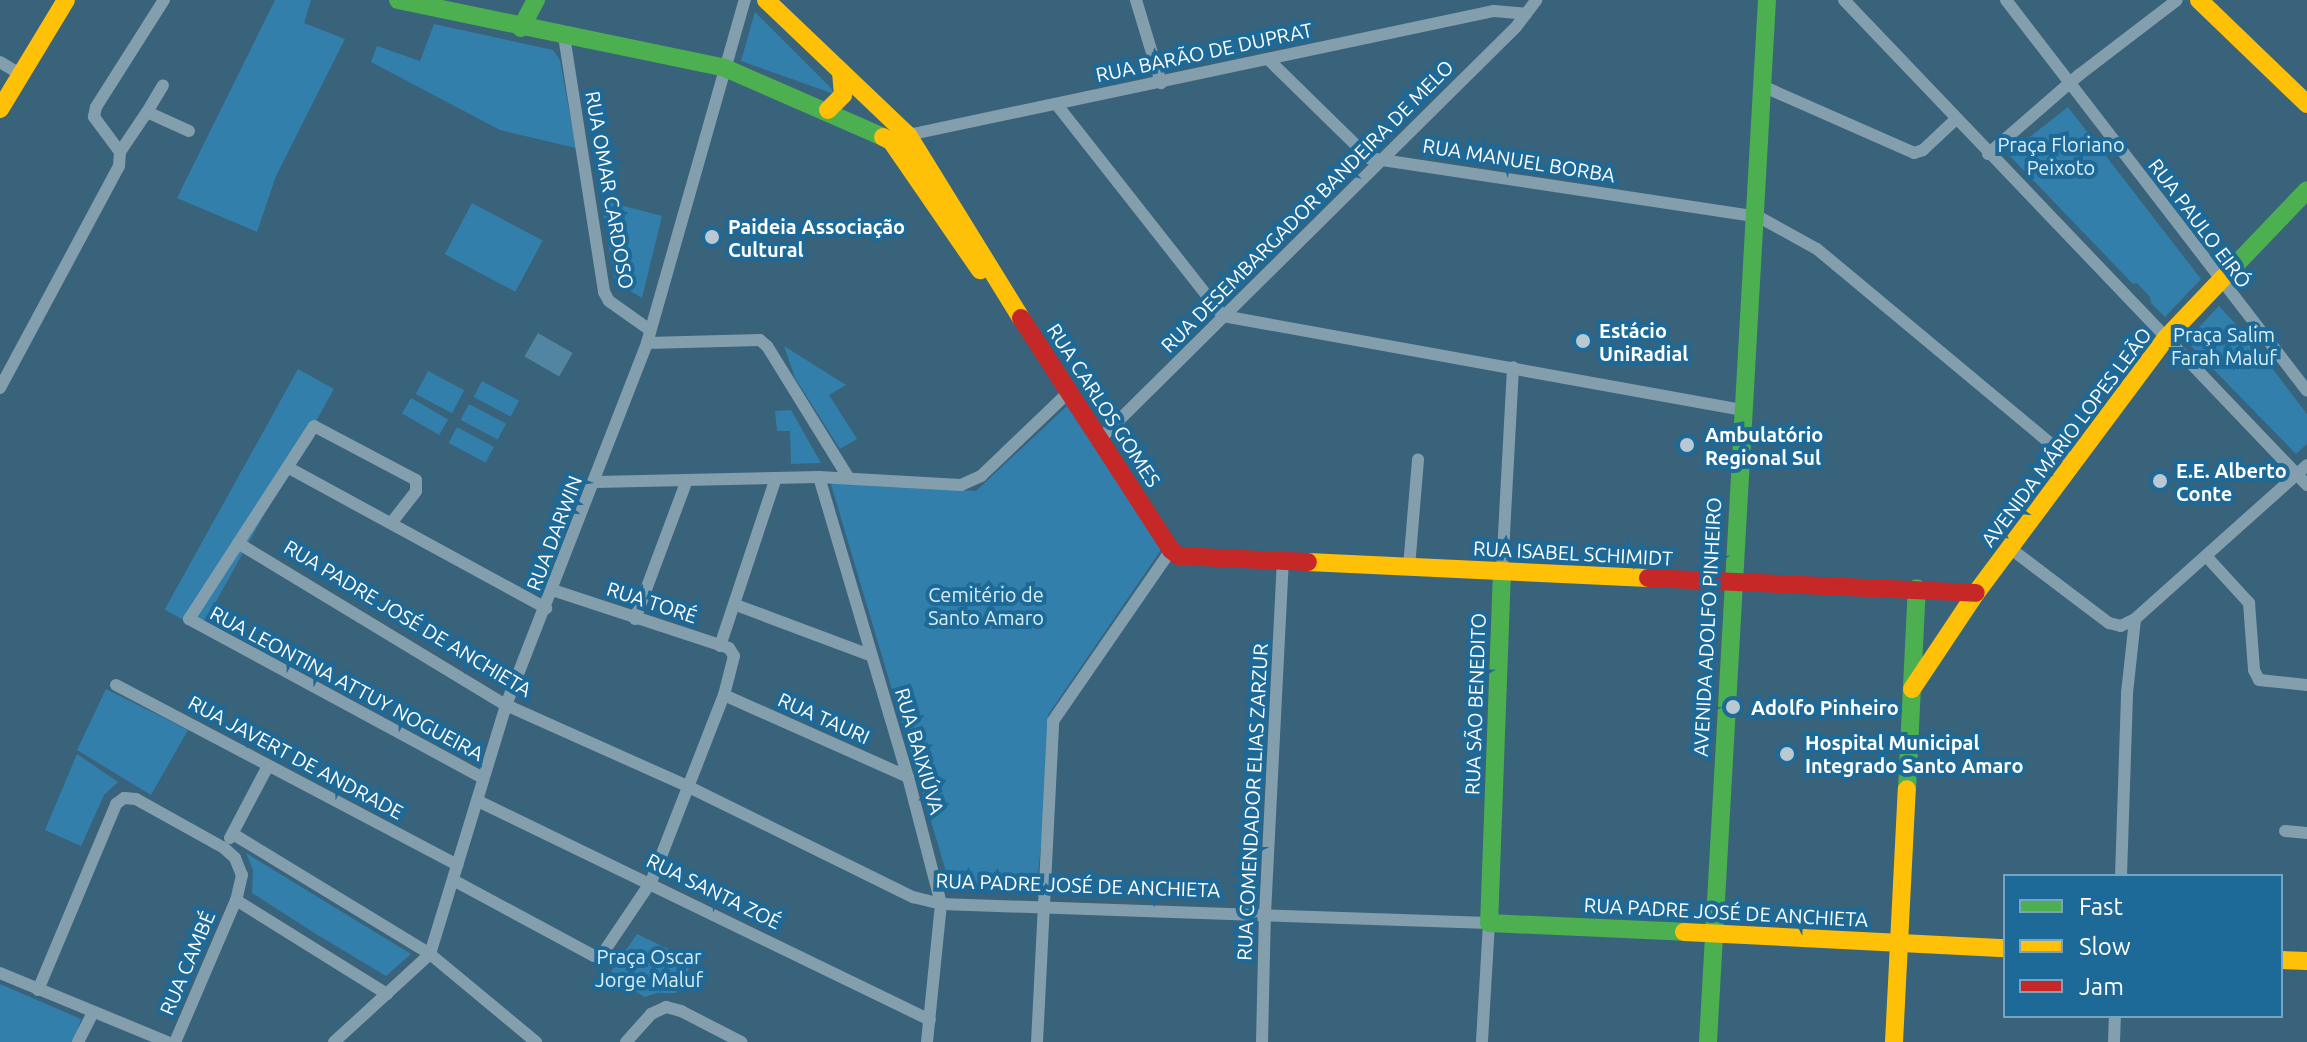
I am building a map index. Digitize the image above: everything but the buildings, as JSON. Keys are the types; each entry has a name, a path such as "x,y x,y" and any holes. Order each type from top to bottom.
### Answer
{"street":[{"path":"0,87 52,0"},
{"path":"0,109 10,68 66,0"},
{"path":"120,152 98,126 94,117 96,107 164,0"},
{"path":"398,0 725,68 900,138"},
{"path":"521,28 536,0"},
{"name":"RUA DARWIN","path":"334,1042 430,954 506,705 596,482 648,336 745,0"},
{"name":"RUA CARLOS GOMES","path":"766,0 841,72 900,138 1101,438 1171,550"},
{"path":"1136,0 1161,83"},
{"name":"RUA DESEMBARGADOR BANDEIRA DE MELO","path":"1101,438 1383,160 1526,14 1536,0"},
{"name":"AVENIDA ADOLFO PINHEIRO","path":"1708,1042 1731,583 1767,0"},
{"path":"1844,0 1988,154 2167,337 2302,469 2307,485"},
{"name":"RUA PAULO EIRÓ","path":"2006,0 2220,283 2307,391"},
{"path":"1988,154 2177,0"},
{"path":"2199,0 2307,104"},
{"name":"RUA BARÃO DE DUPRAT","path":"900,138 1494,11 1526,14"},
{"name":"RUA OMAR CARDOSO","path":"564,36 604,292 609,301 648,336"},
{"name":"RUA MANUEL BORBA","path":"1270,61 1360,152 1383,160 1752,215 1817,249 2075,464"},
{"path":"828,110 843,95 841,72"},
{"path":"0,388 119,166 120,152 163,85"},
{"path":"1760,85 1914,153 1923,150 1955,120"},
{"path":"1057,105 1223,316 1742,410"},
{"path":"147,112 189,131"},
{"name":"AVENIDA MÁRIO LOPES LEÃO","path":"1912,689 1976,593 2167,337 2307,190"},
{"path":"648,336 760,340 767,346 848,477"},
{"name":"RUA SÃO BENEDITO","path":"1482,1042 1513,367"},
{"path":"596,482 848,477 961,485 971,482 1069,392"},
{"path":"238,543 289,468 310,429 317,426 416,480 416,491 392,522"},
{"path":"1409,567 1418,459"},
{"path":"289,468 546,608"},
{"path":"2011,549 2113,626 2135,619 2302,469"},
{"name":"RUA BAIXIÚVA","path":"819,477 908,777 941,904 927,1042"},
{"path":"720,646 776,478"},
{"path":"635,619 687,480"},
{"name":"RUA LEONTINA ATTUY NOGUEIRA","path":"238,543 190,615 192,622 483,778"},
{"name":"RUA PADRE JOSÉ DE ANCHIETA","path":"238,543 506,705 689,787 913,897 941,904 1489,923 2003,948"},
{"path":"1037,1042 1053,721 1171,550"},
{"name":"RUA ISABEL SCHIMIDT","path":"1171,550 1188,559 1917,588 1976,593"},
{"path":"2206,556 2249,603 2254,670 2259,680 2307,685"},
{"name":"RUA COMENDADOR ELIAS ZARZUR","path":"1262,1042 1265,914 1283,563"},
{"path":"1894,1042 1917,588"},
{"name":"RUA TORÉ","path":"553,590 732,650 734,656 724,695"},
{"path":"736,605 870,655"},
{"path":"2121,874 2127,693 2135,619"},
{"name":"RUA JAVERT DE ANDRADE","path":"116,685 457,865"},
{"path":"453,880 594,956 601,956 651,882 724,695"},
{"name":"RUA TAURI","path":"724,695 908,777"},
{"path":"224,848 268,766"},
{"path":"38,990 116,804 124,798 136,799 224,848 235,858 242,875 236,900 387,994"},
{"name":"RUA SANTA ZOÉ","path":"478,801 651,882 930,1020"},
{"path":"2285,831 2307,833"},
{"path":"233,834 430,954 536,1042"},
{"name":"RUA CAMBÉ","path":"175,1042 236,900"},
{"path":"2283,960 2307,961"},
{"path":"0,973 167,1042"},
{"path":"626,1042 651,1014 666,1007 681,1011 741,1042"},
{"path":"78,1042 93,1013"},
{"path":"2114,1042 2115,1018"}],"green space":[{"path":"275,0 311,0 304,23 345,39 276,176 257,232 177,198"},
{"path":"755,12 831,88 834,94 741,61"},
{"path":"434,24 553,50 560,60 576,148 500,130 371,62 377,46 420,61"},
{"name":"Praça Floriano Peixoto","path":"2068,107 2201,279 2165,317 2137,283 2133,284 2008,154"},
{"path":"601,200 662,216 642,298 615,282"},
{"path":"472,203 543,241 515,292 445,254"},
{"name":"Praça Salim Farah Maluf","path":"2219,306 2253,343 2307,414 2307,444 2296,454 2186,341"},
{"path":"784,346 846,385 829,395 857,439 840,449 795,378"},
{"path":"298,369 334,389 201,629 165,610"},
{"path":"428,371 464,390 452,413 416,394"},
{"path":"482,381 519,401 511,417 474,397"},
{"path":"411,398 448,420 439,435 402,414"},
{"path":"469,404 506,424 498,440 461,420"},
{"name":"Cemitério de Santo Amaro","path":"1067,406 1163,547 1048,715 1045,804 1036,894 950,885 830,481 976,491"},
{"path":"791,410 821,463 791,464 790,431 777,431 775,411"},
{"path":"457,427 494,447 486,463 449,443"},
{"path":"106,689 188,730 151,795 77,750"},
{"path":"77,754 118,782 104,795 81,846 45,830"},
{"path":"246,853 411,954 386,976 316,934 252,893 253,870"},
{"name":"Praça Oscar Jorge Maluf","path":"637,934 693,961 676,993 644,997 610,973"},
{"path":"0,984 81,1019 74,1042 0,1042"}],"shaded area":[{"path":"538,333 573,353 559,376 524,356"}],"traffic: fast":[{"path":"398,0 725,68 883,137"},
{"path":"521,28 536,0"},
{"path":"1708,1042 1767,0"},
{"path":"2224,277 2307,190"},
{"path":"1502,571 1489,923 1684,932"},
{"path":"1907,789 1917,588"}],"traffic: slow":[{"path":"0,109 66,0"},
{"path":"766,0 908,135 1021,318"},
{"path":"2199,0 2307,104"},
{"path":"828,110 843,95 841,72"},
{"path":"883,137 891,141 980,270"},
{"path":"1912,689 1976,593 2167,337 2224,277"},
{"path":"1308,562 1648,578"},
{"path":"1894,1042 1907,789"},
{"path":"1684,932 2003,948"},
{"path":"2283,960 2307,961"}],"traffic: jam":[{"path":"1021,318 1171,550 1179,556 1308,562"},
{"path":"1648,578 1976,593"}],"place":[{"name":"Paideia Associação Cultural","path":"712,237"},
{"name":"Estácio UniRadial","path":"1583,341"},
{"name":"Ambulatório Regional Sul","path":"1687,445"},
{"name":"E.E. Alberto Conte","path":"2160,481"},
{"name":"Adolfo Pinheiro","path":"1733,707"},
{"name":"Hospital Municipal Integrado Santo Amaro","path":"1787,754"}]}
